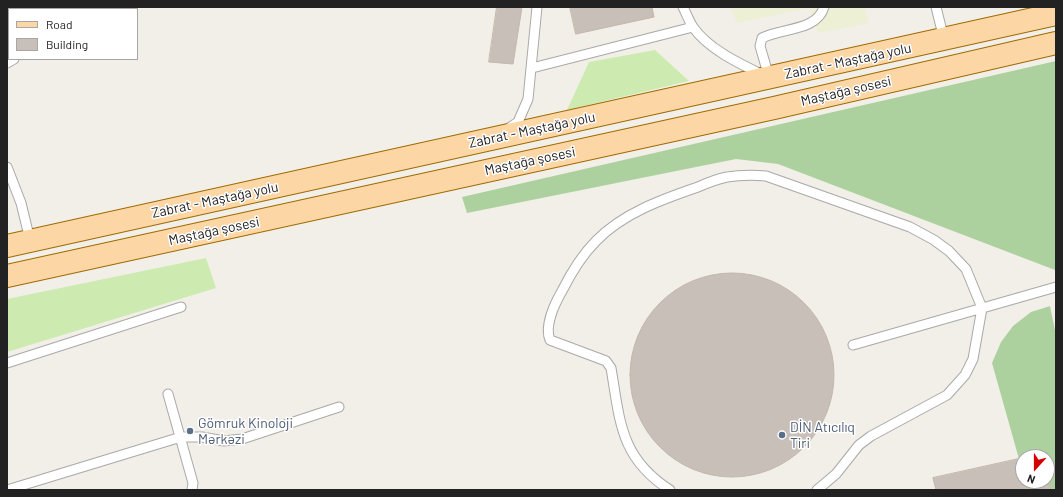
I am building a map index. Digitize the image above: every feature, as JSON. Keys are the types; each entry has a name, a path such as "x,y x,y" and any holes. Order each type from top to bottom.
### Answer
{"main road":[{"name":"Zabrat - Maştağa yolu","path":"7,246 944,40 1056,14"},
{"name":"Maştağa şosesi","path":"7,276 774,108 1054,43"},
{"path":"30,240 38,269"}],"lane":[{"path":"492,139 518,122 528,99 537,7"},
{"path":"683,7 693,27 710,44 732,59 769,78"},
{"path":"769,78 760,46 762,38 771,33 809,24 821,16 824,7"},
{"path":"936,7 944,40"},
{"path":"532,68 693,27"},
{"path":"7,167 21,203 30,240"},
{"path":"670,490 658,483 637,462 622,433 611,368 606,361 550,340 547,334 556,301 574,268 597,240 621,222 657,201 725,177 744,174 766,176 910,227 934,240 949,251 966,268 982,308 973,359 961,380 947,395 871,436 859,445 836,474 817,490"},
{"path":"853,345 1056,287"},
{"path":"7,363 181,307"},
{"path":"168,394 193,483 192,490"},
{"path":"7,490 181,437 224,441 242,439 339,407"}],"green space":[{"path":"730,7 865,7 869,23 818,33 809,8 737,23"},
{"path":"655,50 689,81 567,110 589,62"},
{"path":"1056,61 1055,270 778,164 736,159 467,213 462,197"},
{"path":"206,258 216,288 7,352 7,299"},
{"path":"1050,306 1056,335 1056,490 1051,489 1055,489 1055,449 1016,449 992,363 1001,342 1013,326 1031,312"}],"building":[{"path":"497,7 522,7 513,64 489,62"},
{"path":"570,7 652,7 654,17 576,34"},
{"path":"732,273 762,277 780,285 797,296 811,310 822,327 830,345 834,375 830,405 822,423 811,440 797,454 780,465 762,473 732,477 702,473 684,465 667,454 653,440 642,423 634,405 630,375 634,345 642,327 653,310 667,296 684,285 702,277"},
{"path":"1015,460 1015,489 1051,490 936,490 933,478"}],"place":[{"name":"Gömruk Kinoloji Mərkəzi","path":"190,431"},
{"name":"DİN Atıcılıq Tiri","path":"782,435"}]}
